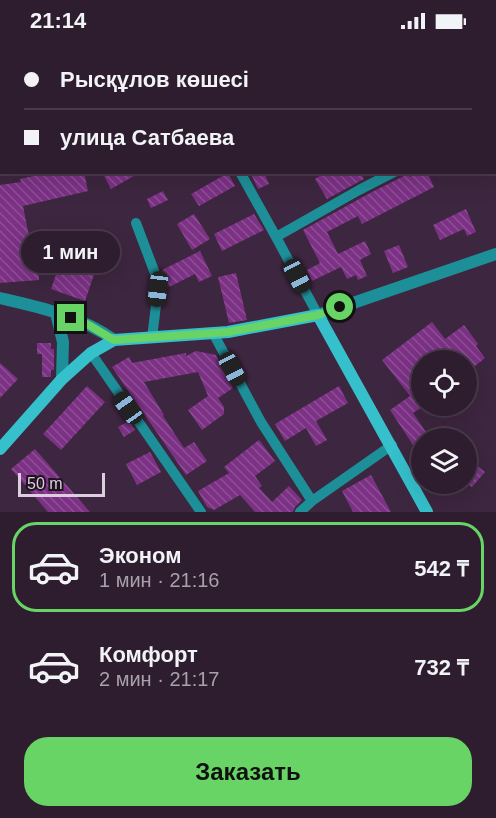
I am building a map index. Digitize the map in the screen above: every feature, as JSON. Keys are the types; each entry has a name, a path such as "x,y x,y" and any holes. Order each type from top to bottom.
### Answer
{"main road":[{"path":"0,449 62,379 91,353 114,340 238,330 318,315 392,445 427,512"}],"street":[{"path":"241,174 318,315 496,254"},
{"path":"276,237 390,174"},
{"path":"136,223 156,276 158,289 152,338"},
{"path":"0,298 35,306 87,324 114,340"},
{"path":"56,313 63,342 62,379"},
{"path":"213,333 261,422 312,501"},
{"path":"91,353 201,512"},
{"path":"300,512 312,501 392,445"}],"building":[{"path":"42,174 84,174 88,191 23,206 29,236 32,236 33,246 37,246 39,280 0,283 0,185 21,182 20,179"},
{"path":"103,174 137,174 111,189"},
{"path":"226,174 229,174 235,186 199,206 191,194"},
{"path":"251,174 265,174 269,184 258,189"},
{"path":"323,174 361,174 364,179 327,199 315,179"},
{"path":"408,174 410,177 415,174 428,174 434,187 362,224 358,216 327,232 338,254 365,241 371,254 360,260 367,276 358,280 356,275 347,279 341,267 312,281 307,270 320,263 303,230"},
{"path":"163,191 168,200 151,208 147,199"},
{"path":"466,209 476,232 467,236 464,229 440,240 433,225"},
{"path":"194,214 210,239 192,250 177,224"},
{"path":"254,214 264,230 222,251 214,234"},
{"path":"72,229 91,236 84,258 98,263 85,301 51,289"},
{"path":"399,245 408,267 393,273 384,251"},
{"path":"200,251 212,276 199,282 195,274 169,287 162,270"},
{"path":"236,273 247,320 229,323 218,277"},
{"path":"432,322 445,339 464,325 485,358 477,364 477,350 411,350 411,416 415,416 423,428 411,428 411,442 390,410 410,396 382,360"},
{"path":"37,343 51,343 51,349 54,349 54,370 51,370 51,377 42,377 42,354 37,354"},
{"path":"196,351 216,355 233,388 218,398 224,407 224,414 202,430 188,410 208,396 198,372 144,382 184,448 194,442 207,461 186,475 112,367 129,357 132,363 186,353 186,356"},
{"path":"0,363 18,379 0,398"},
{"path":"87,386 105,402 61,450 43,434"},
{"path":"339,386 348,403 316,421 327,440 316,446 306,428 285,441 275,424"},
{"path":"129,421 135,430 124,437 118,427"},
{"path":"259,440 275,461 255,476 262,486 259,488 272,502 289,486 302,500 293,512 255,512 240,495 214,510 207,507 198,491 229,473 224,467"},
{"path":"35,449 90,512 48,512 11,469"},
{"path":"150,452 161,472 137,485 126,464"},
{"path":"477,466 485,472 477,481"},
{"path":"371,475 391,512 353,512 342,491"}],"route":[{"path":"71,318 87,324 114,340 228,332 318,315 340,307"}]}
